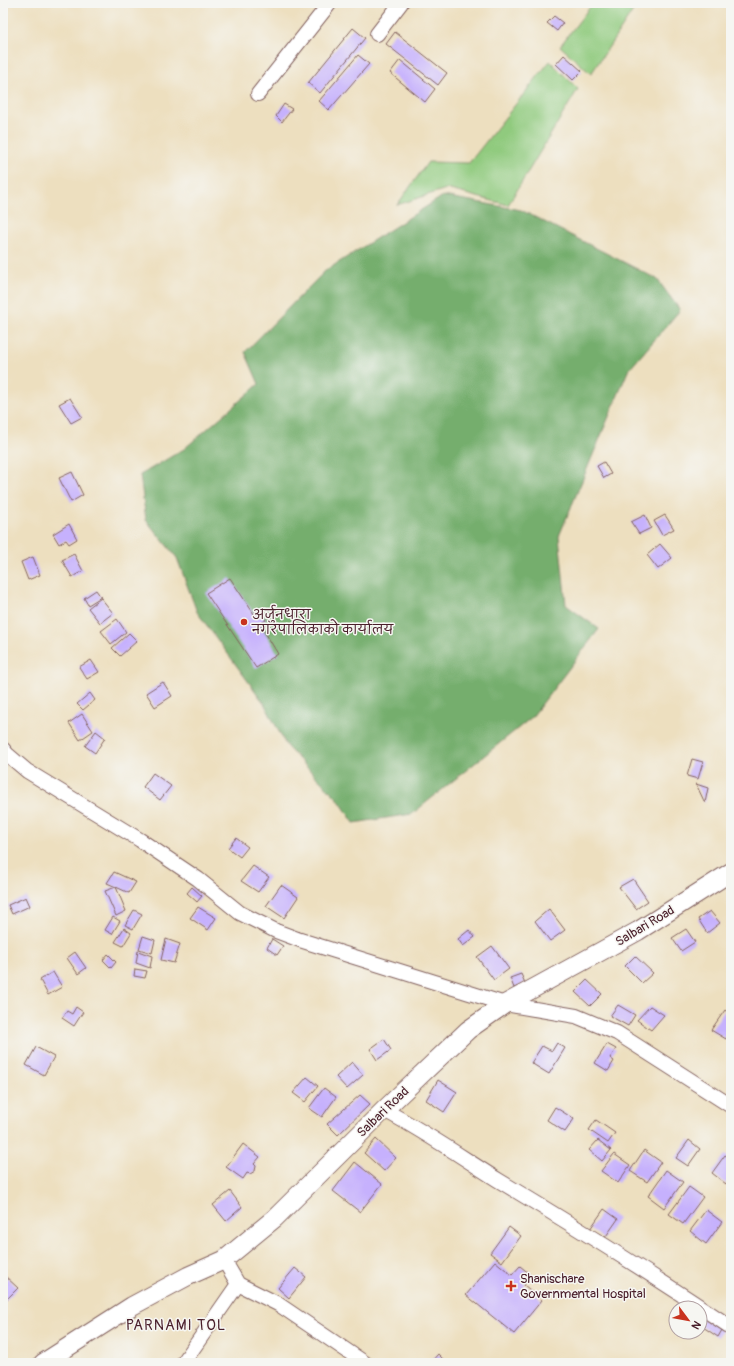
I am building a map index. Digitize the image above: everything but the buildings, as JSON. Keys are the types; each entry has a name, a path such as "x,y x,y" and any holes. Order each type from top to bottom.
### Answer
{"street":[{"path":"258,94 330,3"},
{"path":"377,34 401,3"},
{"path":"3,748 7,754 27,771 140,840 198,879 240,913 276,931 300,940 505,1004 576,1016 618,1033 731,1106"},
{"name":"Salbari Road","path":"43,1363 132,1306 188,1276 224,1260 275,1218 384,1110 468,1030 505,1004 638,931 731,872"},
{"path":"384,1110 414,1126 465,1160 568,1222 729,1326 731,1325"},
{"path":"224,1260 238,1284 278,1304 365,1363"},
{"path":"183,1363 238,1284"}],"green space":[{"path":"593,3 638,3 591,74 560,46"},
{"path":"550,61 578,89 508,205 446,189 397,205 428,162 469,163"},
{"path":"443,196 521,210 657,279 680,310 628,371 559,536 566,605 599,629 532,717 412,814 354,823 338,799 287,747 264,703 197,612 177,558 146,520 140,475 184,449 259,384 245,352 325,271"}],"place":[{"name":"अर्जुनधारा नगरपालिकाको कार्यालय","path":"244,622"},
{"name":"Shanischare Governmental Hospital","path":"511,1286"}],"district":[{"name":"PARNAMI TOL","path":"176,1325"}]}
